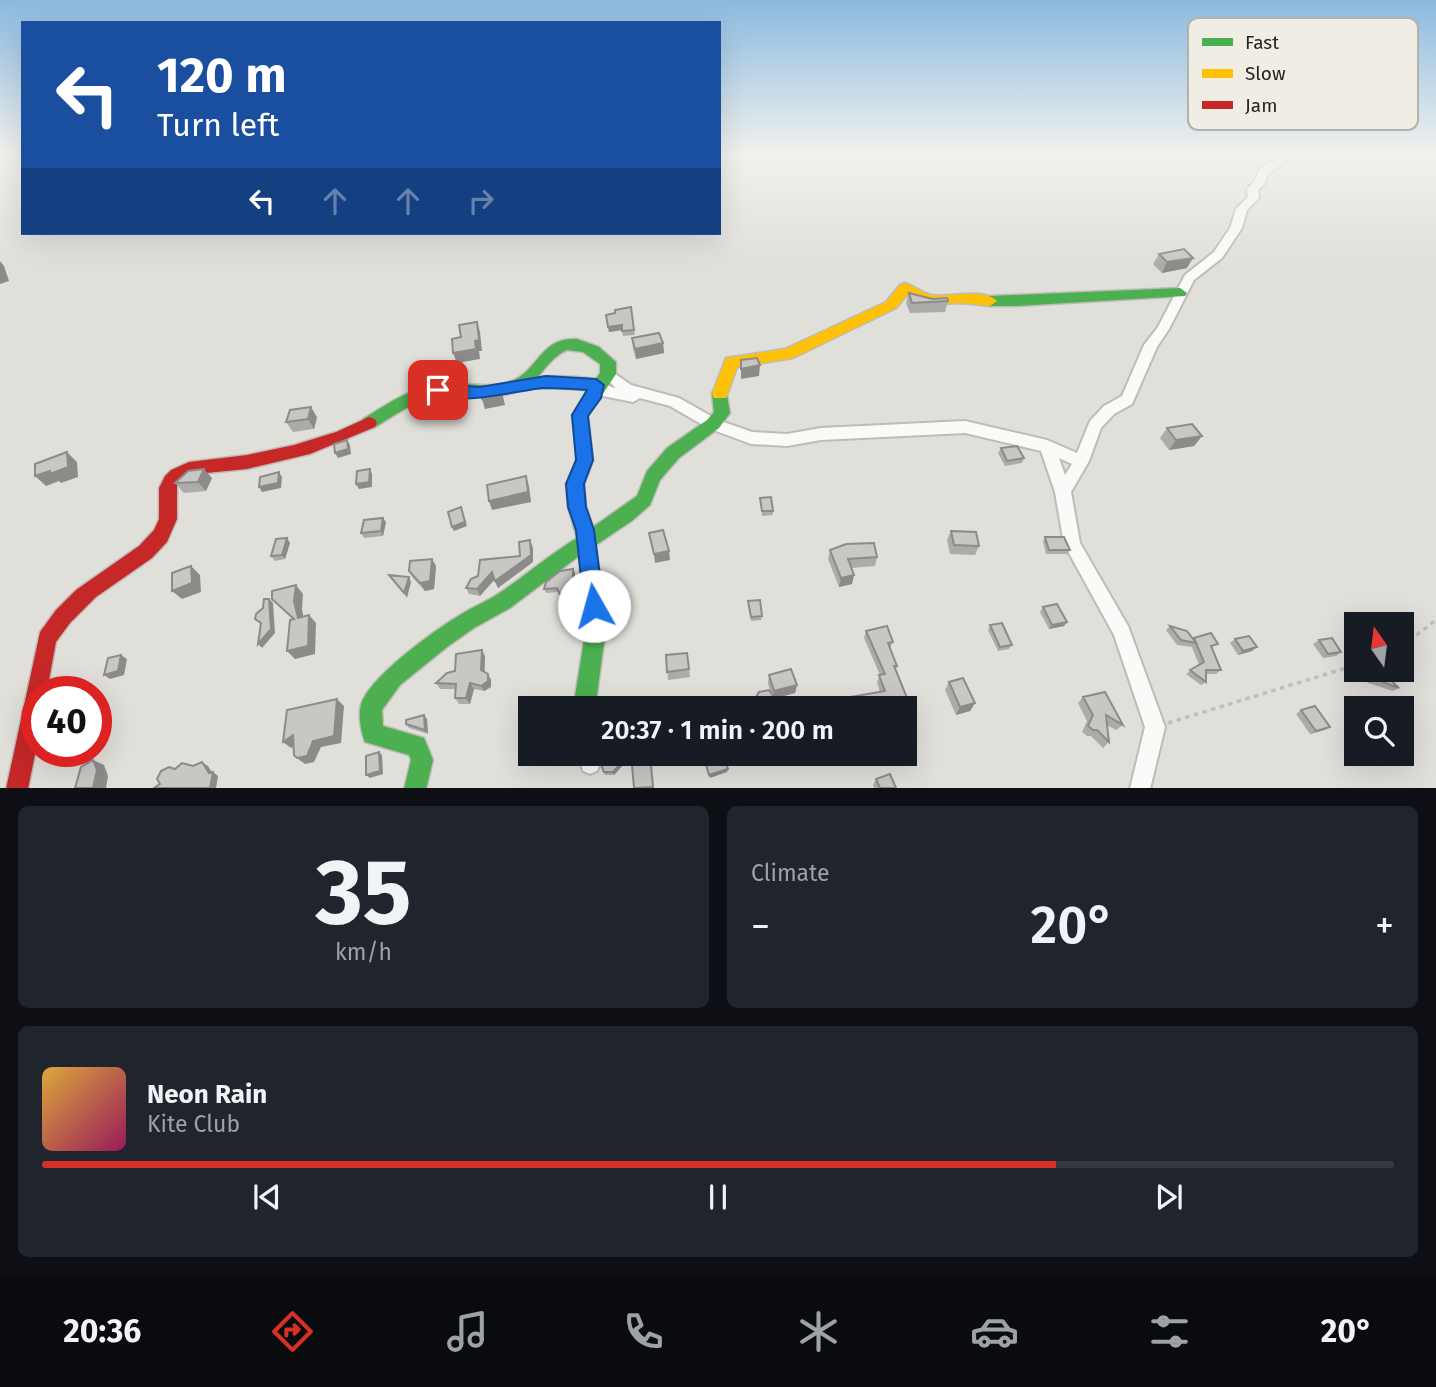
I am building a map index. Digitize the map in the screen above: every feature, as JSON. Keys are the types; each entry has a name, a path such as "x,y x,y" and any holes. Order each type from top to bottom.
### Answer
{"street":[{"path":"1063,492 1081,461 1095,425 1109,410 1127,400 1151,345 1163,329 1189,278 1218,255 1236,228 1242,209 1254,198 1253,192"},
{"path":"415,788 422,760 416,746 373,734 371,707 393,678 440,640 467,621 503,602 586,539 627,515 644,500 653,476 673,453 713,424 722,413 720,389 731,362 788,354 891,305 905,288 921,298 935,302 962,298 977,301 1054,302 1100,296 1180,293"},
{"path":"521,384 538,369 548,352 567,344 594,349 608,362 593,398 580,415 584,460 575,484 577,507 586,539 596,628 586,696"},
{"path":"18,788 47,639 60,620 95,586 142,555 166,528 169,514 165,499 168,486 177,477 190,469 248,462 348,435 401,403 438,390 480,393 521,384 602,380 652,398 674,402 713,424 751,438 787,440 821,434 965,426 1047,446 1081,461"},
{"path":"1047,446 1063,492 1072,544 1122,632 1155,727 1140,788"}],"path":[{"path":"1414,637 1436,620"},
{"path":"1155,727 1344,669"}],"building":[{"path":"1184,249 1193,258 1167,262 1159,254"},
{"path":"909,293 932,299 947,298 948,301 912,303"},
{"path":"631,307 634,330 622,331 622,325 608,327 606,315"},
{"path":"477,322 479,340 475,341 476,349 453,353 452,339 461,337 459,325"},
{"path":"659,333 663,343 635,349 632,338"},
{"path":"757,358 760,365 741,369 741,360"},
{"path":"501,388 502,395 482,399 481,393"},
{"path":"311,407 308,419 286,422 290,410"},
{"path":"1192,424 1202,436 1176,440 1167,428"},
{"path":"347,440 348,449 335,453 334,444"},
{"path":"1017,446 1024,458 1007,461 1001,448"},
{"path":"67,452 68,467 35,476 35,464"},
{"path":"204,469 198,482 175,483 188,471"},
{"path":"370,469 369,482 356,484 357,471"},
{"path":"279,472 278,483 259,487 260,477"},
{"path":"526,476 528,492 489,501 487,485"},
{"path":"771,497 773,511 762,511 760,498"},
{"path":"461,507 465,522 452,527 448,512"},
{"path":"383,518 381,531 361,533 364,520"},
{"path":"663,530 669,551 654,554 649,533"},
{"path":"951,531 976,532 979,546 954,545"},
{"path":"1045,537 1064,537 1070,550 1049,550"},
{"path":"287,538 282,555 271,556 276,539"},
{"path":"530,540 531,555 495,581 492,572 477,589 466,588 471,579 478,576 480,560 520,556 519,542"},
{"path":"874,543 877,557 848,559 854,575 841,578 830,550 846,544"},
{"path":"432,559 430,581 420,583 409,571 410,561"},
{"path":"191,566 192,583 172,591 172,573"},
{"path":"573,569 573,597 564,602 557,588 544,589 546,582 560,571"},
{"path":"389,575 409,577 404,593"},
{"path":"296,585 294,601 298,618 309,615 308,646 287,651 290,620 294,619 272,599 272,591"},
{"path":"264,599 269,599 271,629 258,644 261,623 255,619 256,614 263,608"},
{"path":"760,600 762,616 751,617 748,601"},
{"path":"1057,604 1067,622 1052,625 1043,607"},
{"path":"1002,623 1012,645 1000,647 990,625"},
{"path":"887,626 893,642 888,643 897,666 894,666 906,696 856,696 885,691 879,675 885,674 866,631"},
{"path":"1170,626 1187,631 1196,643 1181,640"},
{"path":"1211,633 1218,644 1211,646 1221,670 1206,670 1206,682 1190,670 1204,662 1194,638"},
{"path":"1249,636 1257,647 1243,651 1235,639"},
{"path":"1332,638 1341,652 1328,654 1319,640"},
{"path":"482,650 481,670 488,674 488,681 481,686 470,683 466,698 455,698 456,684 436,683 447,673 455,671 456,654"},
{"path":"687,653 689,669 667,672 666,655"},
{"path":"121,655 118,671 104,675 108,658"},
{"path":"791,669 797,685 774,691 769,675"},
{"path":"963,678 975,703 960,707 949,682"},
{"path":"769,690 773,696 757,696 759,692"},
{"path":"1105,692 1123,725 1106,715 1109,742 1097,730 1088,726 1093,715 1083,697"},
{"path":"337,699 334,736 313,741 307,756 297,758 294,755 293,735 283,742 287,710"},
{"path":"1315,706 1330,727 1316,731 1301,710"},
{"path":"424,715 425,730 406,724 406,720"},
{"path":"379,752 380,771 366,775 366,756"},
{"path":"202,762 209,773 213,772 210,788 154,788 160,784 157,779 161,771 169,767 175,769 182,763 193,766"},
{"path":"618,766 613,772 604,772 602,767"},
{"path":"632,766 651,766 653,787 634,788"},
{"path":"706,766 727,766 728,769 709,775"},
{"path":"81,767 96,767 93,788 75,788"},
{"path":"890,774 896,788 880,788 876,779"}],"traffic: fast":[{"path":"990,301 1180,293"},
{"path":"369,423 410,399 428,392 511,388 522,383 547,356 565,345 583,346 608,362 608,374 580,415 585,460 575,484 577,507 585,530 596,628 586,696"},
{"path":"415,788 422,760 416,746 373,734 371,707 393,678 467,621 503,602 556,561 627,515 644,500 653,476 673,453 713,424 722,413 720,394"}],"traffic: slow":[{"path":"720,394 731,362 788,354 891,305 905,288 929,300 963,298 990,301"}],"traffic: jam":[{"path":"17,788 47,639 63,616 83,596 136,559 161,536 168,519 167,495 171,481 189,469 247,462 294,452 342,436 369,423"}],"route":[{"path":"438,390 480,393 521,384 546,382 596,385 593,398 580,415 584,460 575,484 577,507 585,530 594,606"}]}
